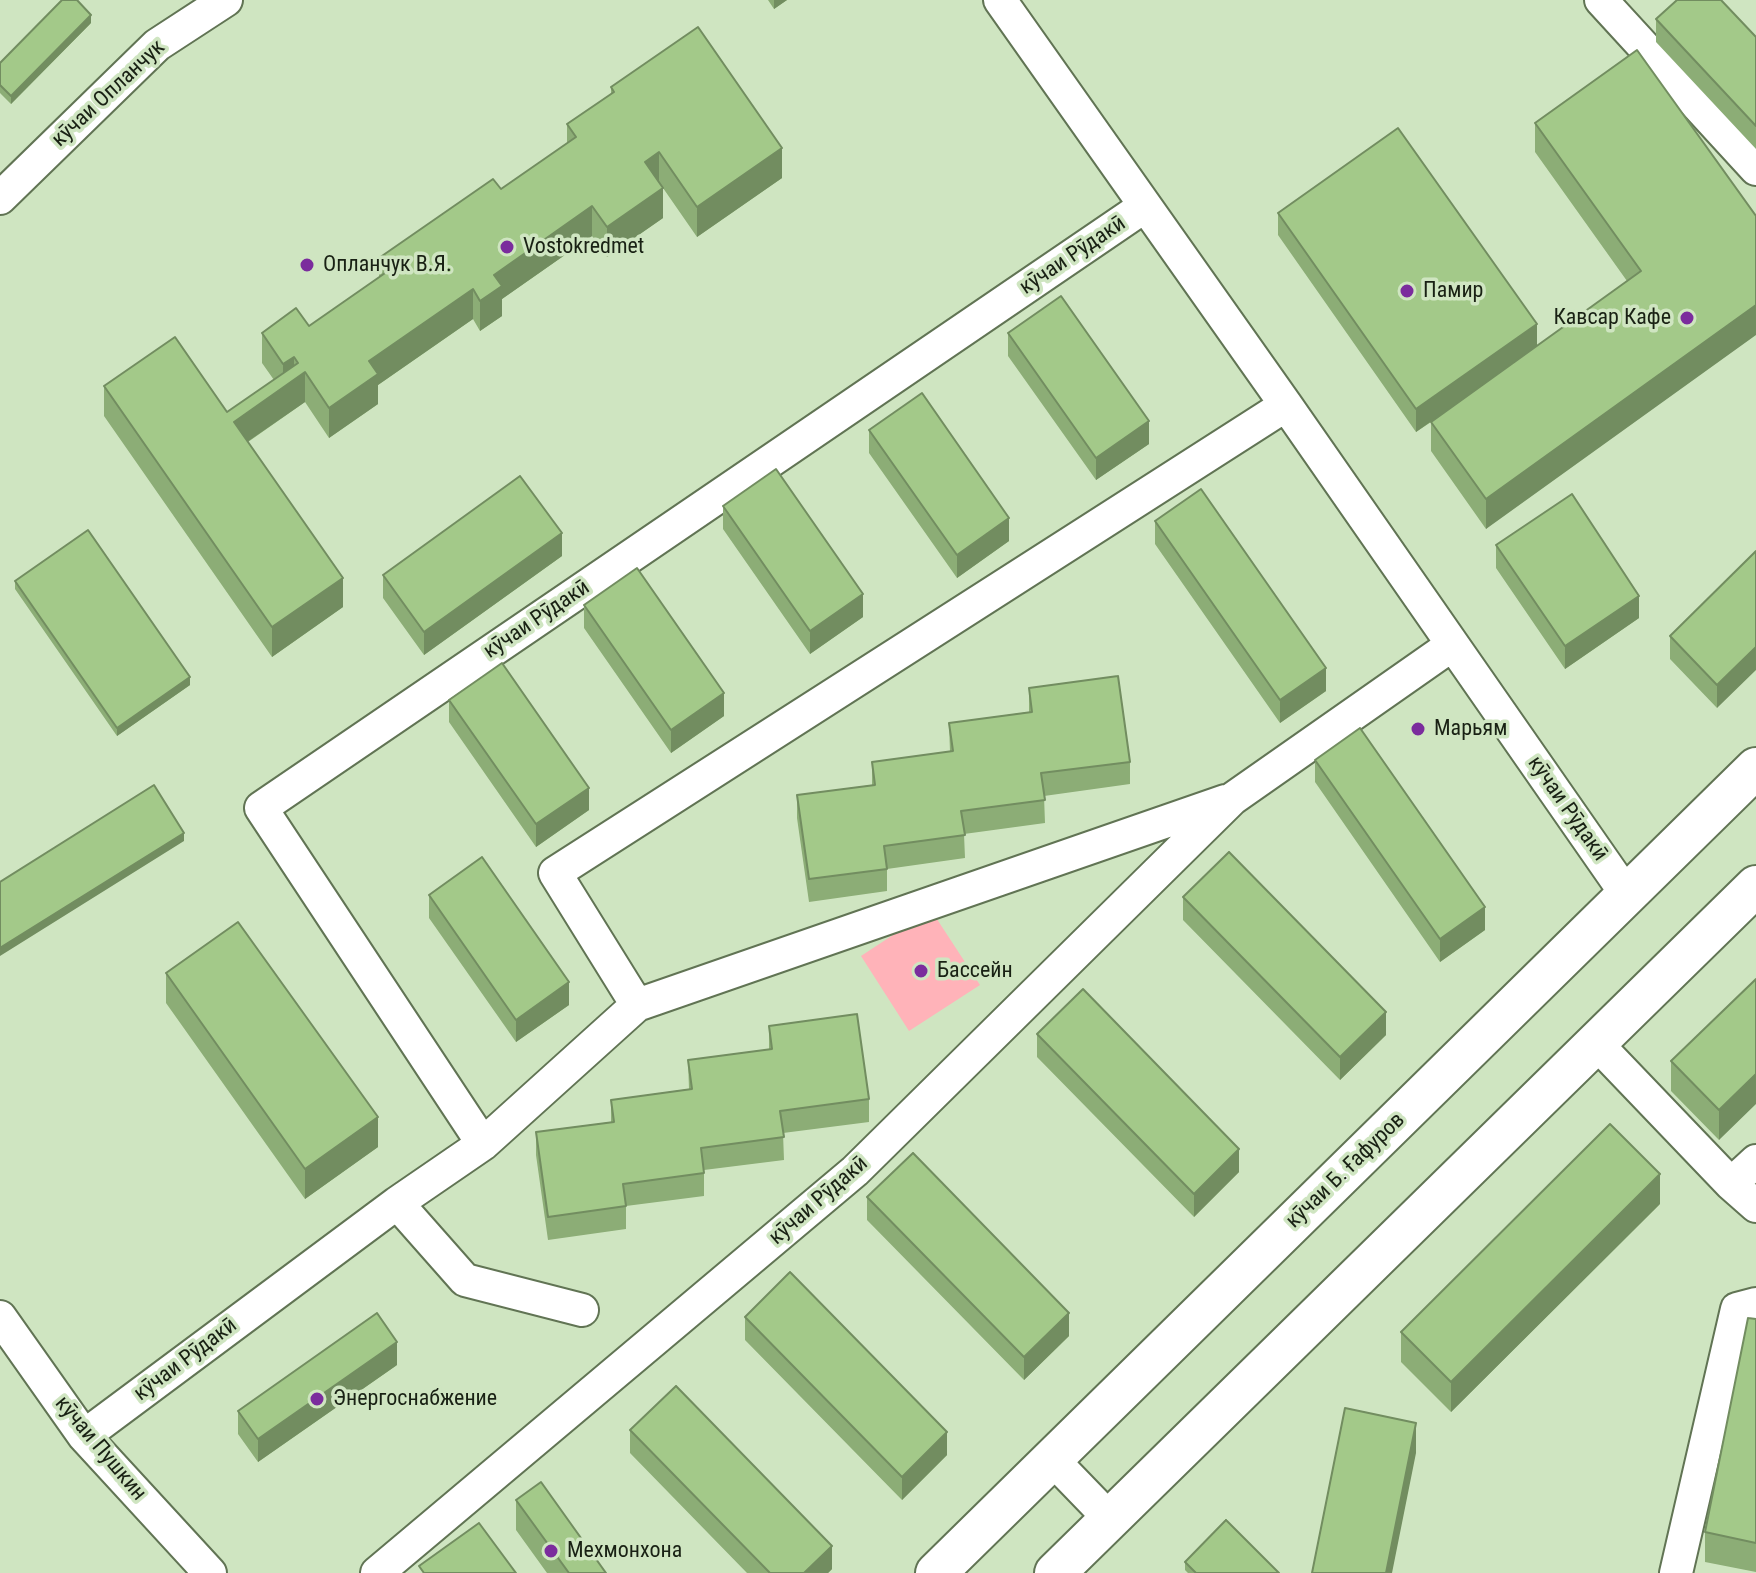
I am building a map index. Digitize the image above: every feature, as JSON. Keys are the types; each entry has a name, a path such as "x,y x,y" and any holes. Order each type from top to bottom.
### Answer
{"main road":[{"name":"кӯчаи Б. Ғафуров","path":"936,1573 1756,768"},
{"path":"1055,1573 1756,886"}],"street":[{"name":"кӯчаи Опланчук","path":"0,198 157,45 226,0"},
{"name":"кӯчаи Рӯдакӣ","path":"1000,0 1627,895"},
{"path":"1601,0 1756,169"},
{"name":"кӯчаи Рӯдакӣ","path":"483,1144 261,808 1145,206"},
{"path":"637,1005 555,873 1286,405"},
{"name":"кӯчаи Рӯдакӣ","path":"377,1573 855,1171 1232,799 1452,645"},
{"name":"кӯчаи Рӯдакӣ","path":"84,1436 397,1203 483,1144 637,1005 1232,799"},
{"path":"1596,1043 1731,1184 1756,1206"},
{"path":"1731,1184 1756,1161"},
{"path":"397,1203 465,1280 582,1310"},
{"path":"1676,1573 1737,1309 1756,1304"},
{"name":"кӯчаи Пушкин","path":"0,1317 84,1436 210,1573"},
{"path":"1052,1459 1110,1519"}],"shaded area":[{"name":"Бассейн","path":"931,910 980,985 909,1031 861,956"}],"building":[{"path":"62,0 77,0 91,15 11,96 0,85 0,63"},
{"path":"1677,0 1721,0 1756,37 1756,126 1656,19"},
{"path":"698,27 782,148 697,207 659,152 645,162 663,188 607,227 592,206 494,275 502,286 480,301 473,289 369,361 378,374 329,408 305,372 234,422 343,578 272,627 104,386 175,337 227,412 298,363 294,357 283,364 262,333 296,308 309,326 388,271 379,258 493,179 501,189 576,137 567,124 614,92 611,87"},
{"name":"Кавсар Кафе","path":"1637,50 1756,216 1756,305 1486,499 1431,422 1641,271 1535,123"},
{"name":"Памир","path":"1398,128 1537,324 1416,409 1278,213"},
{"path":"1061,296 1149,421 1096,458 1008,333"},
{"path":"922,393 1009,518 957,555 869,430"},
{"path":"776,469 863,594 810,631 723,506"},
{"path":"520,476 562,533 424,632 383,575"},
{"path":"1201,489 1326,668 1280,700 1155,521"},
{"path":"1572,494 1639,596 1565,646 1496,545"},
{"path":"88,530 190,677 117,728 15,581"},
{"path":"1756,551 1756,647 1717,685 1670,636"},
{"path":"637,568 724,693 671,730 584,605"},
{"path":"502,663 589,788 536,824 449,700"},
{"path":"1118,676 1130,762 1041,773 1045,800 961,811 965,835 884,846 887,869 809,879 797,795 875,785 872,762 953,751 949,723 1032,712 1029,688"},
{"path":"1360,728 1485,907 1440,939 1315,760"},
{"path":"154,785 184,833 0,948 0,882"},
{"path":"1229,852 1386,1012 1340,1057 1183,897"},
{"path":"482,857 569,982 516,1020 429,895"},
{"path":"238,922 378,1117 305,1169 166,973"},
{"path":"1756,979 1756,1074 1719,1110 1671,1061"},
{"path":"1083,989 1239,1149 1194,1194 1037,1034"},
{"path":"857,1014 869,1099 780,1111 784,1137 701,1148 704,1173 623,1184 626,1206 548,1217 536,1132 614,1122 611,1100 692,1089 688,1060 772,1049 769,1026"},
{"path":"1610,1124 1660,1174 1451,1382 1401,1332"},
{"path":"913,1153 1069,1313 1024,1357 867,1197"},
{"path":"790,1272 947,1432 902,1477 745,1317"},
{"path":"377,1313 397,1342 258,1439 238,1411"},
{"path":"1748,1318 1756,1319 1756,1543 1705,1532"},
{"path":"676,1386 832,1546 804,1573 770,1573 630,1430"},
{"path":"1345,1408 1416,1423 1386,1573 1312,1573"},
{"path":"541,1482 606,1573 569,1573 516,1500"},
{"path":"1226,1520 1279,1573 1196,1573 1185,1562"},
{"path":"479,1523 516,1573 424,1573 419,1566"}],"place":[{"name":"Vostokredmet","path":"507,247"},
{"name":"Опланчук В.Я.","path":"307,265"},
{"name":"Памир","path":"1407,291"},
{"name":"Кавсар Кафе","path":"1687,318"},
{"name":"Марьям","path":"1418,729"},
{"name":"Бассейн","path":"921,971"},
{"name":"Энергоснабжение","path":"317,1399"},
{"name":"Мехмонхона","path":"551,1551"}]}
